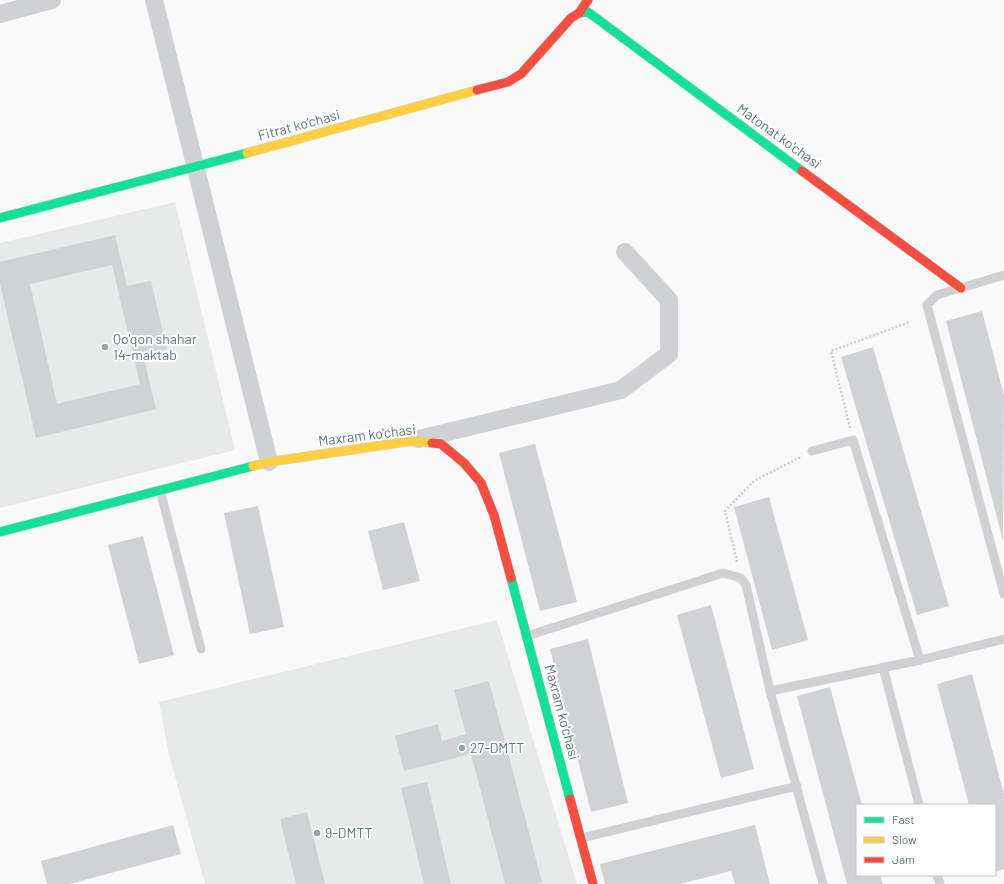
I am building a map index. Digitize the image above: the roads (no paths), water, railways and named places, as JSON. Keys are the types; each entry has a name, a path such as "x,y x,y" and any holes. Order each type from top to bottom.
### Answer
{"street":[{"path":"0,14 52,0"},
{"path":"154,0 197,167 269,462"},
{"name":"Fitrat ko'chasi","path":"0,218 197,167 508,82 521,74 571,18 579,13 588,0"},
{"name":"Matonat ko'chasi","path":"579,13 588,12 961,288"},
{"path":"411,442 621,390 669,354 669,300 625,252"},
{"name":"Maxram ko'chasi","path":"0,532 269,462 411,442 441,444 464,463 481,483 494,515 594,884"}],"lane":[{"path":"1004,274 937,295 927,305 1004,594"},
{"path":"812,451 853,440 920,660"},
{"path":"160,490 201,649"},
{"path":"527,636 723,573 741,578 746,585 770,691 823,884"},
{"path":"770,691 920,660 1004,639"},
{"path":"884,667 919,804"},
{"path":"581,838 797,786"}],"place":[{"name":"Qo'qon shahar 14-maktab","path":"105,347"},
{"name":"27-DMTT","path":"462,748"},
{"name":"9-DMTT","path":"317,833"}]}
